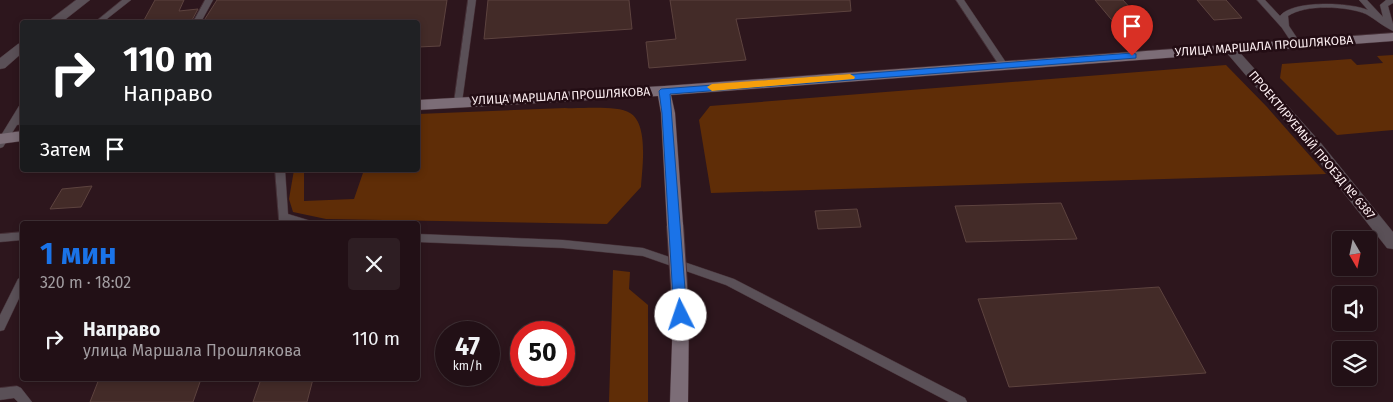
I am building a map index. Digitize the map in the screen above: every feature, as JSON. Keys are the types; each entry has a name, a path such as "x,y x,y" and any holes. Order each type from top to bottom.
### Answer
{"main road":[{"name":"УЛИЦА МАРШАЛА ПРОШЛЯКОВА","path":"420,105 664,91 1297,44 1392,30"},
{"path":"664,91 681,315 679,402"},
{"path":"1,140 20,136"}],"street":[{"path":"58,20 84,0"},
{"path":"0,65 20,49"},
{"name":"ПРОЕКТИРУЕМЫЙ ПРОЕЗД № 6387","path":"1230,49 1315,146 1393,243"}],"lane":[{"path":"101,20 126,0"},
{"path":"198,20 209,0"},
{"path":"458,102 472,0"},
{"path":"960,0 1004,66"},
{"path":"1261,0 1285,26 1297,44"},
{"path":"1363,0 1392,30"},
{"path":"1392,0 1384,5 1392,30"},
{"path":"1285,26 1284,15 1288,11 1298,7 1324,6 1357,9 1369,13 1392,30"},
{"path":"1,140 18,121"},
{"path":"280,172 283,217 297,221"},
{"path":"0,238 20,236"},
{"path":"420,238 563,244 643,252 730,282 961,402"},
{"path":"0,326 20,286"},
{"path":"0,394 17,392 26,402"}],"shaded area":[{"path":"1393,55 1393,130 1337,135 1280,78 1282,64 1351,59 1357,65 1383,63 1377,56"},
{"path":"1226,65 1267,107 1326,174 711,193 699,120 710,106"},
{"path":"565,108 608,108 624,111 630,113 636,119 640,127 643,147 641,187 607,224 326,219 293,212 289,199 294,172 304,173 304,201 354,199 363,172 420,172 420,114"},
{"path":"613,270 630,272 629,289 648,305 648,402 609,402"}],"building":[{"path":"155,0 184,0 179,11 198,9 192,20 144,20"},
{"path":"217,0 447,0 440,46 420,47 420,20 204,20"},
{"path":"488,0 629,0 632,29 484,39"},
{"path":"670,0 850,0 851,11 736,19 746,60 649,68 646,42 676,39"},
{"path":"1095,0 1123,0 1143,22 1116,25"},
{"path":"1197,0 1226,0 1242,18 1214,20"},
{"path":"92,186 81,207 50,209 62,189"},
{"path":"1061,203 1077,239 966,242 955,206"},
{"path":"857,209 861,227 818,229 815,211"},
{"path":"1159,287 1206,373 1009,387 978,299"},
{"path":"98,381 200,381 193,402 90,402"},
{"path":"260,381 312,381 307,402 253,402"}],"slow traffic":[{"path":"712,87 850,77"}],"route":[{"path":"681,315 668,113 664,91 1132,56"}]}
